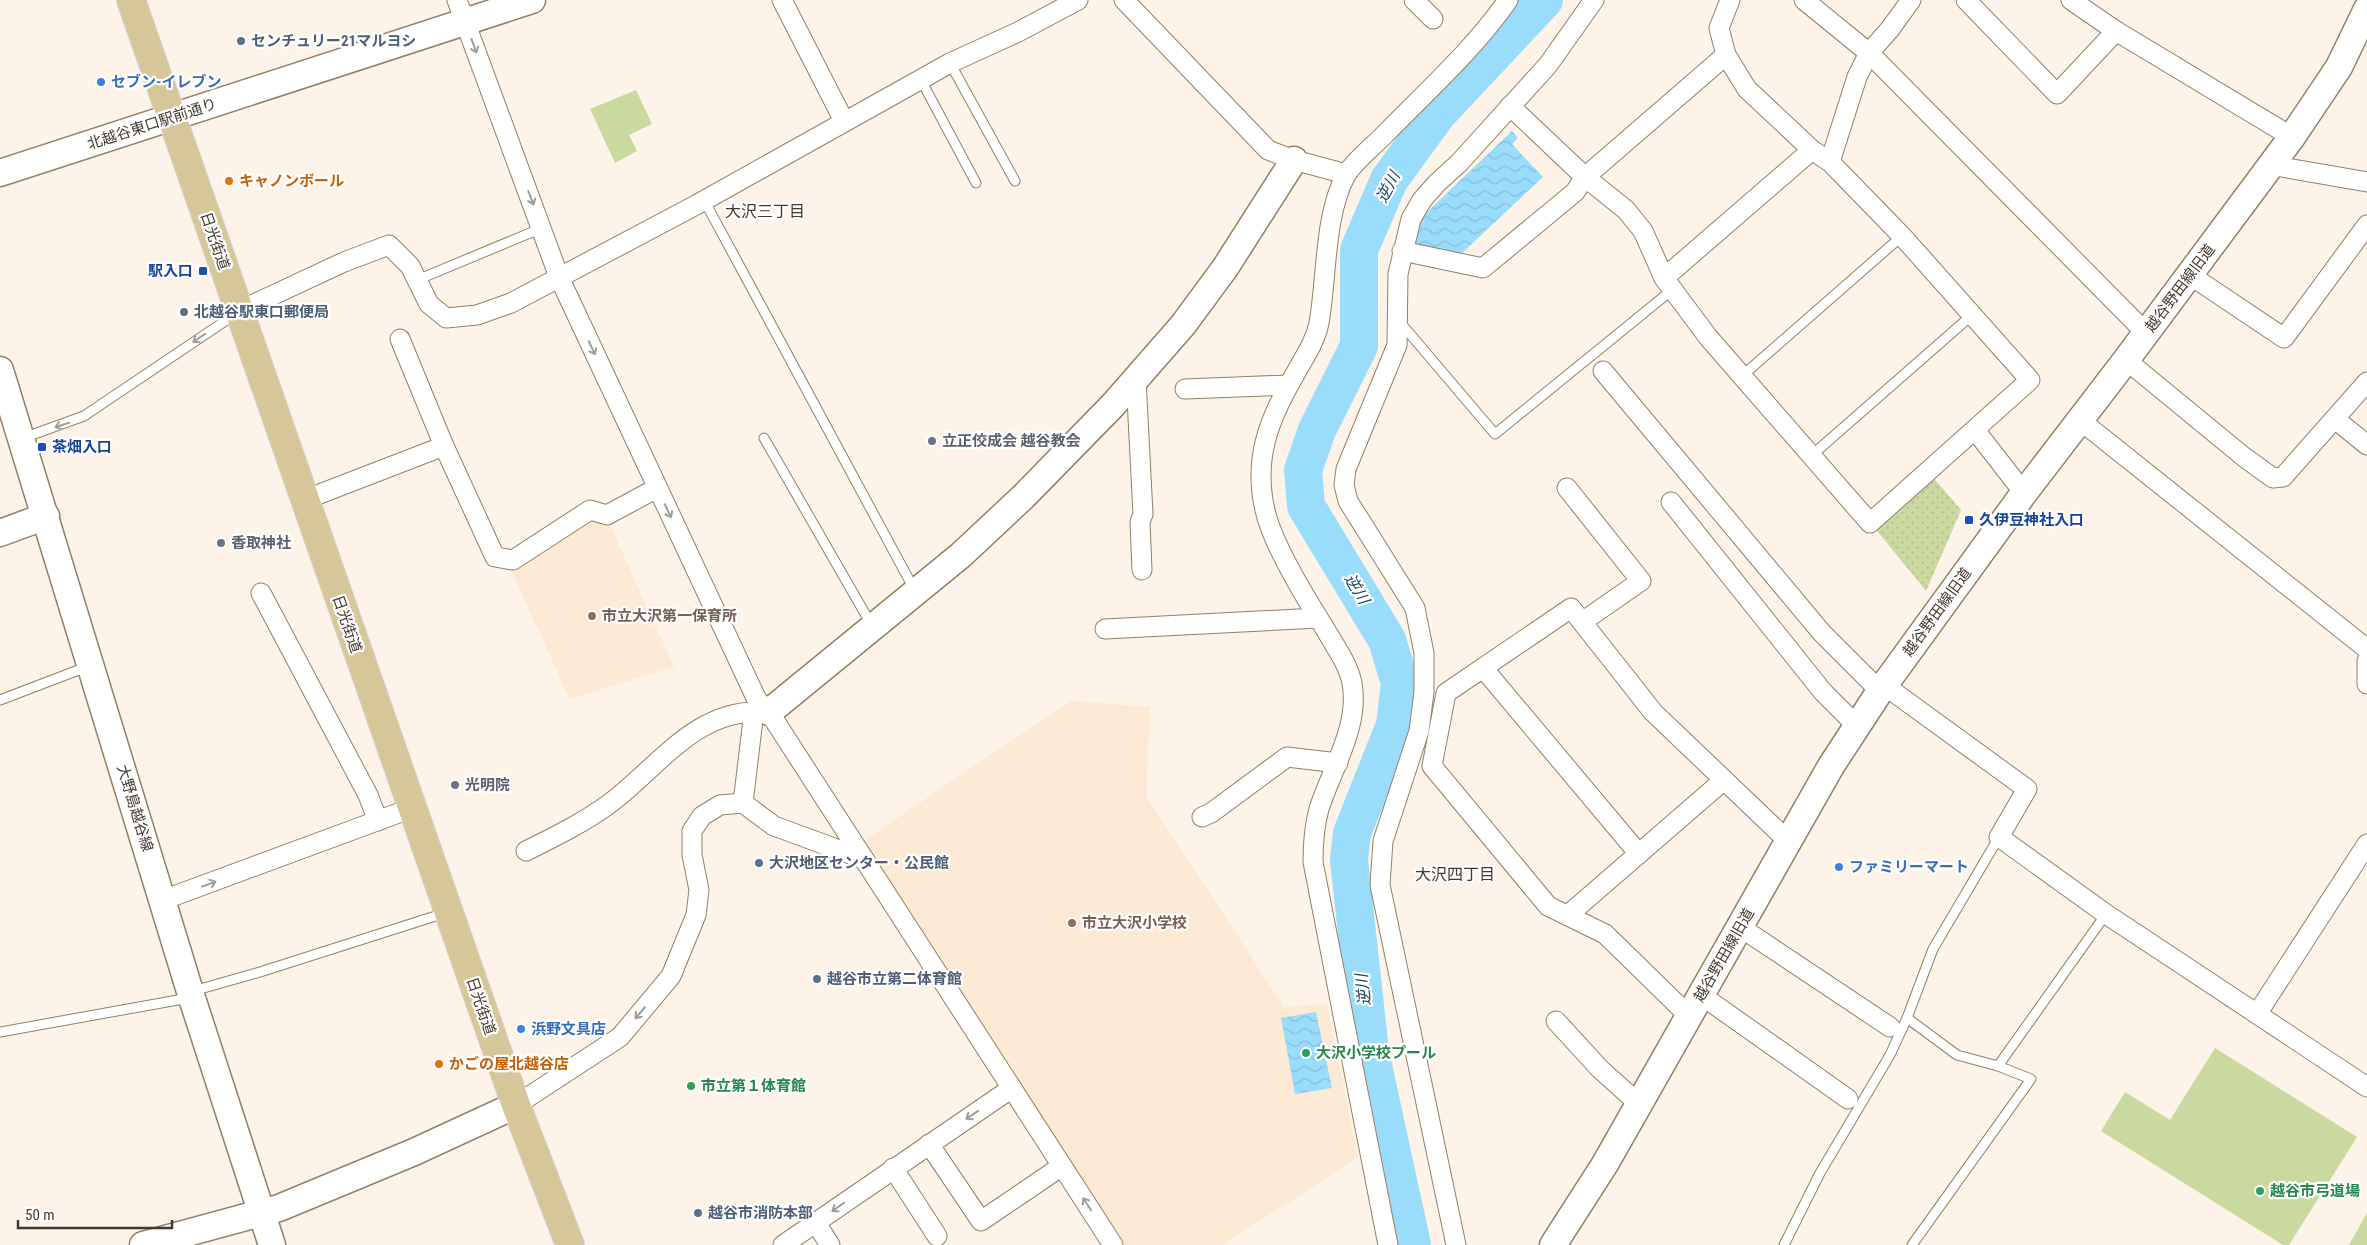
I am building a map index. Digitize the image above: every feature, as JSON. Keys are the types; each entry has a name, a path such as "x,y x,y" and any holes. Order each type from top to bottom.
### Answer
{"main road":[{"name":"日光街道","path":"131,0 516,1105 570,1245"}],"street":[{"name":"北越谷東口駅前通り","path":"0,174 173,117 461,11 532,0"},
{"path":"782,0 844,120"},
{"path":"239,311 344,262 389,246 410,266 430,304 446,318 477,316 511,303 704,200 844,120 950,63 1018,32 1078,0"},
{"path":"1124,0 1268,150 1294,160 1346,174"},
{"path":"1414,0 1433,20"},
{"path":"1388,1245 1313,862 1313,836 1319,810 1348,733 1352,685 1345,663 1318,618 1273,534 1265,510 1261,464 1264,440 1276,406 1312,344 1318,324 1330,232 1346,174 1461,56 1508,0"},
{"path":"1456,1245 1380,885 1383,841 1419,731 1424,692 1424,653 1414,608 1348,501 1344,485 1346,469 1397,344 1399,321 1398,274 1411,219 1422,200 1548,65 1594,0"},
{"path":"1510,106 1585,177 1626,210 1644,231 1668,284 1708,337 1870,523 2030,380 1902,236 1830,162 1812,150 1746,90 1726,55 1719,28 1730,0"},
{"path":"1804,0 1869,53 2146,333"},
{"path":"1830,162 1856,77 1869,53 1890,29 1910,0"},
{"path":"1966,0 2056,94 2116,31"},
{"path":"2071,0 2116,31 2292,137"},
{"name":"越谷野田線旧道","path":"1554,1245 1601,1172 1831,766 1857,726 1882,688 2024,493 2081,421 2292,137 2338,67 2367,9"},
{"path":"461,11 560,277 762,712 864,859 1113,1245"},
{"path":"1402,251 1483,268 1575,192 1585,177 1726,55"},
{"path":"1668,284 1812,150"},
{"path":"526,851 562,833 610,804 679,743 710,722 762,712 961,555 1024,496 1136,379 1194,311 1294,160"},
{"path":"2270,165 2367,182"},
{"path":"2190,275 2284,338 2367,225"},
{"path":"400,339 444,446 495,556 513,560 590,510 607,514 657,488"},
{"path":"2126,360 2273,478 2283,477 2367,382"},
{"name":"大野島越谷線","path":"0,370 191,995 272,1245"},
{"path":"1603,371 1822,633 1882,688 2027,789 1999,836 2106,914 2367,1087"},
{"path":"1136,379 1143,514 1140,522 1142,570"},
{"path":"1185,388 1288,385"},
{"path":"2335,419 2367,445"},
{"path":"2081,421 2367,649"},
{"path":"1975,430 2024,493"},
{"path":"304,500 444,446"},
{"path":"1567,488 1641,581 1582,622"},
{"path":"1671,502 1824,692 1857,726"},
{"path":"0,533 46,516"},
{"path":"260,593 368,795 378,821"},
{"path":"1788,841 1653,712 1571,608 1446,693 1432,766 1548,906 1605,934 1695,1005 1848,1100"},
{"path":"1105,629 1318,618"},
{"path":"2367,661 2367,684"},
{"path":"1483,668 1639,854"},
{"path":"743,803 762,712"},
{"path":"1202,817 1212,813 1287,757 1338,763"},
{"path":"1568,915 1724,780"},
{"path":"143,1245 262,1214 414,1152 516,1105 620,1037 671,976 696,915 700,890 692,855 692,831 702,816 720,805 743,803 774,826 864,859"},
{"path":"163,900 412,808"},
{"path":"2257,1014 2367,844"},
{"path":"1740,927 1890,1027"},
{"path":"1556,1021 1600,1069 1639,1104"},
{"path":"792,1242 893,1168 1012,1088"},
{"path":"929,1144 981,1221 1062,1166"},
{"path":"893,1168 937,1236"},
{"path":"816,1223 830,1245"}],"lane":[{"path":"950,63 1014,181"},
{"path":"921,80 976,183"},
{"path":"704,200 915,592"},
{"path":"417,280 542,228"},
{"path":"1742,376 1902,236"},
{"path":"1399,321 1494,434 1668,284"},
{"path":"21,438 84,416 239,311"},
{"path":"1811,456 1972,315"},
{"path":"764,438 872,626"},
{"path":"0,700 91,666"},
{"path":"1784,1245 1820,1173 1890,1055 1907,1018 1933,949 1999,836"},
{"path":"0,1032 191,995 448,912"},
{"path":"1998,1066 2106,914"},
{"path":"1907,1018 1957,1055 1998,1066 2031,1079 1912,1245"}],"shaded area":[{"name":"市立大沢第一保育所","path":"589,513 607,519 674,667 570,699 509,566"},
{"name":"市立大沢小学校","path":"1071,701 1150,707 1146,796 1284,1007 1327,1004 1358,1158 1222,1245 1124,1245 863,841"}],"green space":[{"path":"636,90 652,124 629,135 637,151 615,163 590,109"},
{"path":"1932,476 1961,510 1926,591 1874,527"},
{"name":"越谷市弓道場","path":"2215,1048 2357,1137 2289,1245 2283,1245 2101,1131 2125,1092 2170,1120"},
{"path":"2367,1213 2367,1245 2349,1245"}],"water":[{"path":"1512,131 1518,138 1512,144 1543,177 1461,254 1421,248 1415,243 1419,224 1424,215"},
{"name":"大沢小学校プール","path":"1316,1012 1332,1088 1295,1094 1281,1018"}],"waterway":[{"name":"逆川","path":"1412,1245 1370,1052 1349,860 1352,833 1395,725 1400,683 1387,640 1306,506 1303,470 1317,430 1359,346 1359,250 1389,180 1437,114 1544,0"}],"place":[{"name":"センチュリー21マルヨシ","path":"241,41"},
{"name":"セブン-イレブン","path":"101,82"},
{"name":"キャノンボール","path":"229,181"},
{"name":"駅入口","path":"203,271"},
{"name":"北越谷駅東口郵便局","path":"184,312"},
{"name":"立正佼成会 越谷教会","path":"932,441"},
{"name":"茶畑入口","path":"42,447"},
{"name":"久伊豆神社入口","path":"1969,520"},
{"name":"香取神社","path":"221,543"},
{"name":"市立大沢第一保育所","path":"592,616"},
{"name":"光明院","path":"455,785"},
{"name":"大沢地区センター・公民館","path":"759,863"},
{"name":"ファミリーマート","path":"1839,867"},
{"name":"市立大沢小学校","path":"1072,923"},
{"name":"越谷市立第二体育館","path":"817,979"},
{"name":"浜野文具店","path":"521,1029"},
{"name":"大沢小学校プール","path":"1306,1053"},
{"name":"かごの屋北越谷店","path":"439,1064"},
{"name":"市立第１体育館","path":"691,1086"},
{"name":"越谷市弓道場","path":"2260,1191"},
{"name":"越谷市消防本部","path":"698,1213"}],"district":[{"name":"大沢三丁目","path":"765,211"},
{"name":"大沢四丁目","path":"1455,874"}]}
